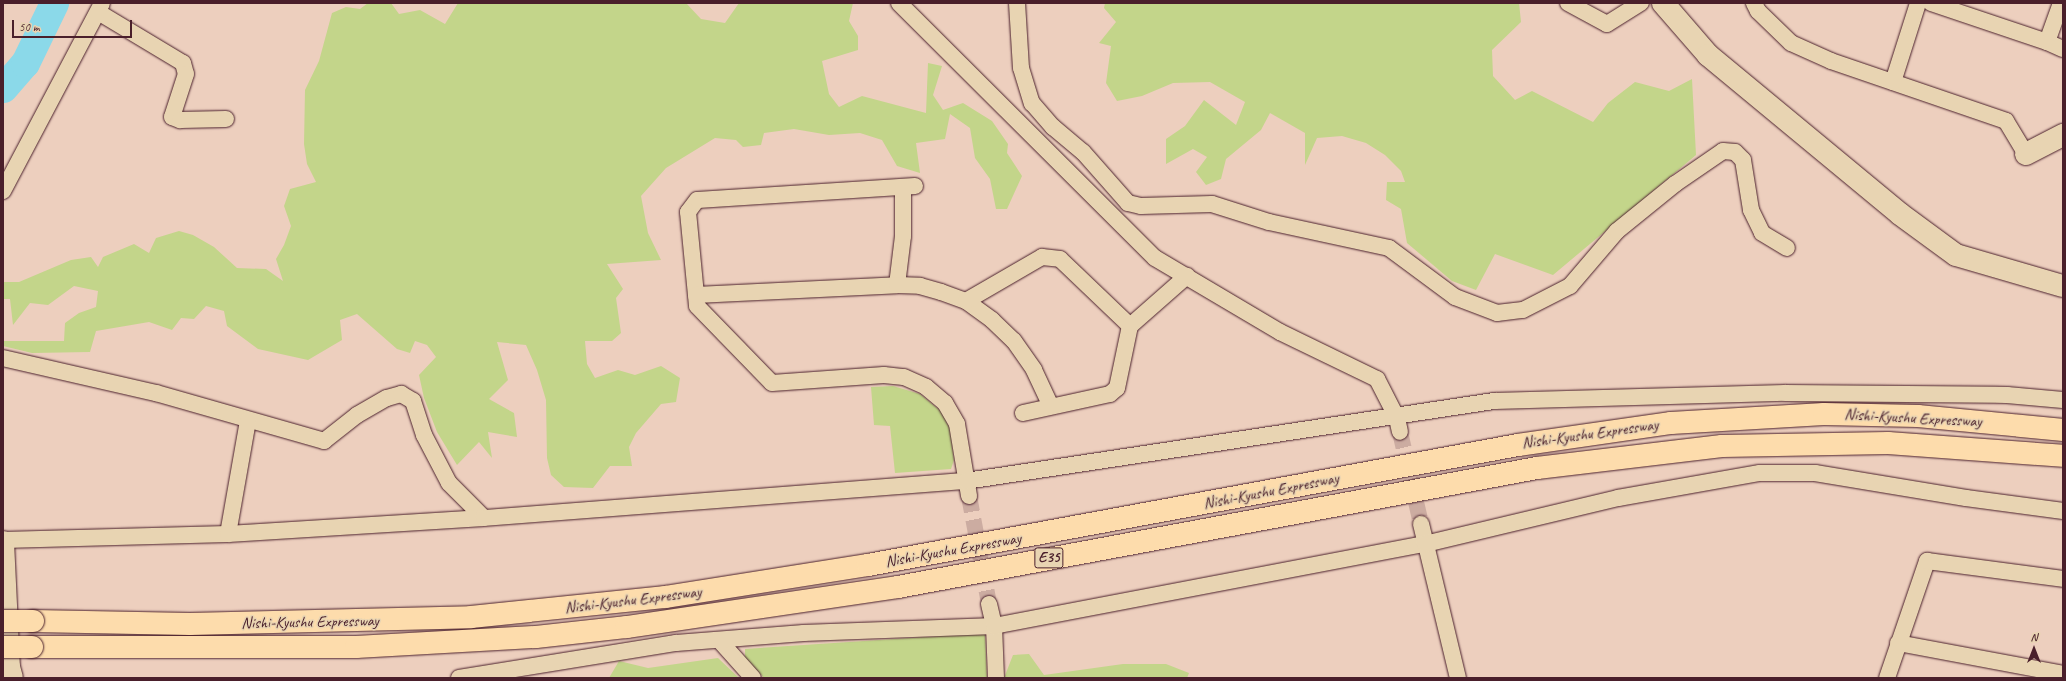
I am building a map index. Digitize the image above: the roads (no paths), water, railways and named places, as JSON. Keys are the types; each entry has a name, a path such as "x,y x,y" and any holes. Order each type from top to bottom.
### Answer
{"highway":[{"name":"Nishi-Kyushu Expressway","path":"3,621 190,624 471,617 666,597 876,564 1518,444 1671,423 1832,414 1918,416 2063,430"},
{"name":"Nishi-Kyushu Expressway","path":"3,647 356,648 536,637 627,627 898,587 1536,468 1714,446 1888,443 2063,456"}],"street":[{"path":"899,3 1155,258 1280,332 1377,379 1398,425"},
{"path":"1017,3 1021,68 1032,103 1053,127 1083,152 1128,203 1141,206 1212,204 1269,222 1390,248 1455,297 1497,313 1523,310 1570,286 1617,232 1675,184 1723,151 1734,152 1743,160 1751,210 1762,232 1787,248"},
{"path":"1568,3 1607,24 1641,3"},
{"path":"1663,3 1720,64 1900,214 1956,255 2063,286"},
{"path":"1754,3 1758,11 1791,43 1831,61 2006,122 2026,154 2063,135"},
{"path":"1893,82 1918,3"},
{"path":"1931,3 2047,42 2063,49"},
{"path":"2047,42 2061,3"},
{"path":"3,191 100,7 183,63 186,74 172,117 180,120 226,119"},
{"path":"897,285 909,187 697,200 688,212 697,306 772,383 884,375 904,377 926,387 946,403 957,424 968,489"},
{"path":"966,301 1042,258 1060,259 1130,326"},
{"path":"1023,413 1050,405 1110,394 1117,388 1130,326 1187,276"},
{"path":"696,295 897,285 920,286 966,301 992,320 1014,341 1034,370 1050,405"},
{"path":"3,358 156,393 248,421 324,441 357,415 387,398 401,394 413,401 424,435 449,483 484,518"},
{"path":"12,678 9,667 3,541 228,534 968,489 1398,425 1502,401 1786,393 2007,395 2063,400"},
{"path":"228,534 248,421"},
{"path":"459,678 676,643 804,633 994,626 1426,544 1618,498 1760,473 1815,473 1966,498 2063,511"},
{"path":"1421,524 1458,678"},
{"path":"1887,678 1927,561 2063,580"},
{"path":"990,604 994,626 996,678"},
{"path":"719,640 753,678"},
{"path":"1898,643 2063,674"}],"waterway":[{"path":"3,88 25,63 54,3"}],"tunnel":[{"path":"1400,432 1421,524"},
{"path":"969,496 989,604"}]}
